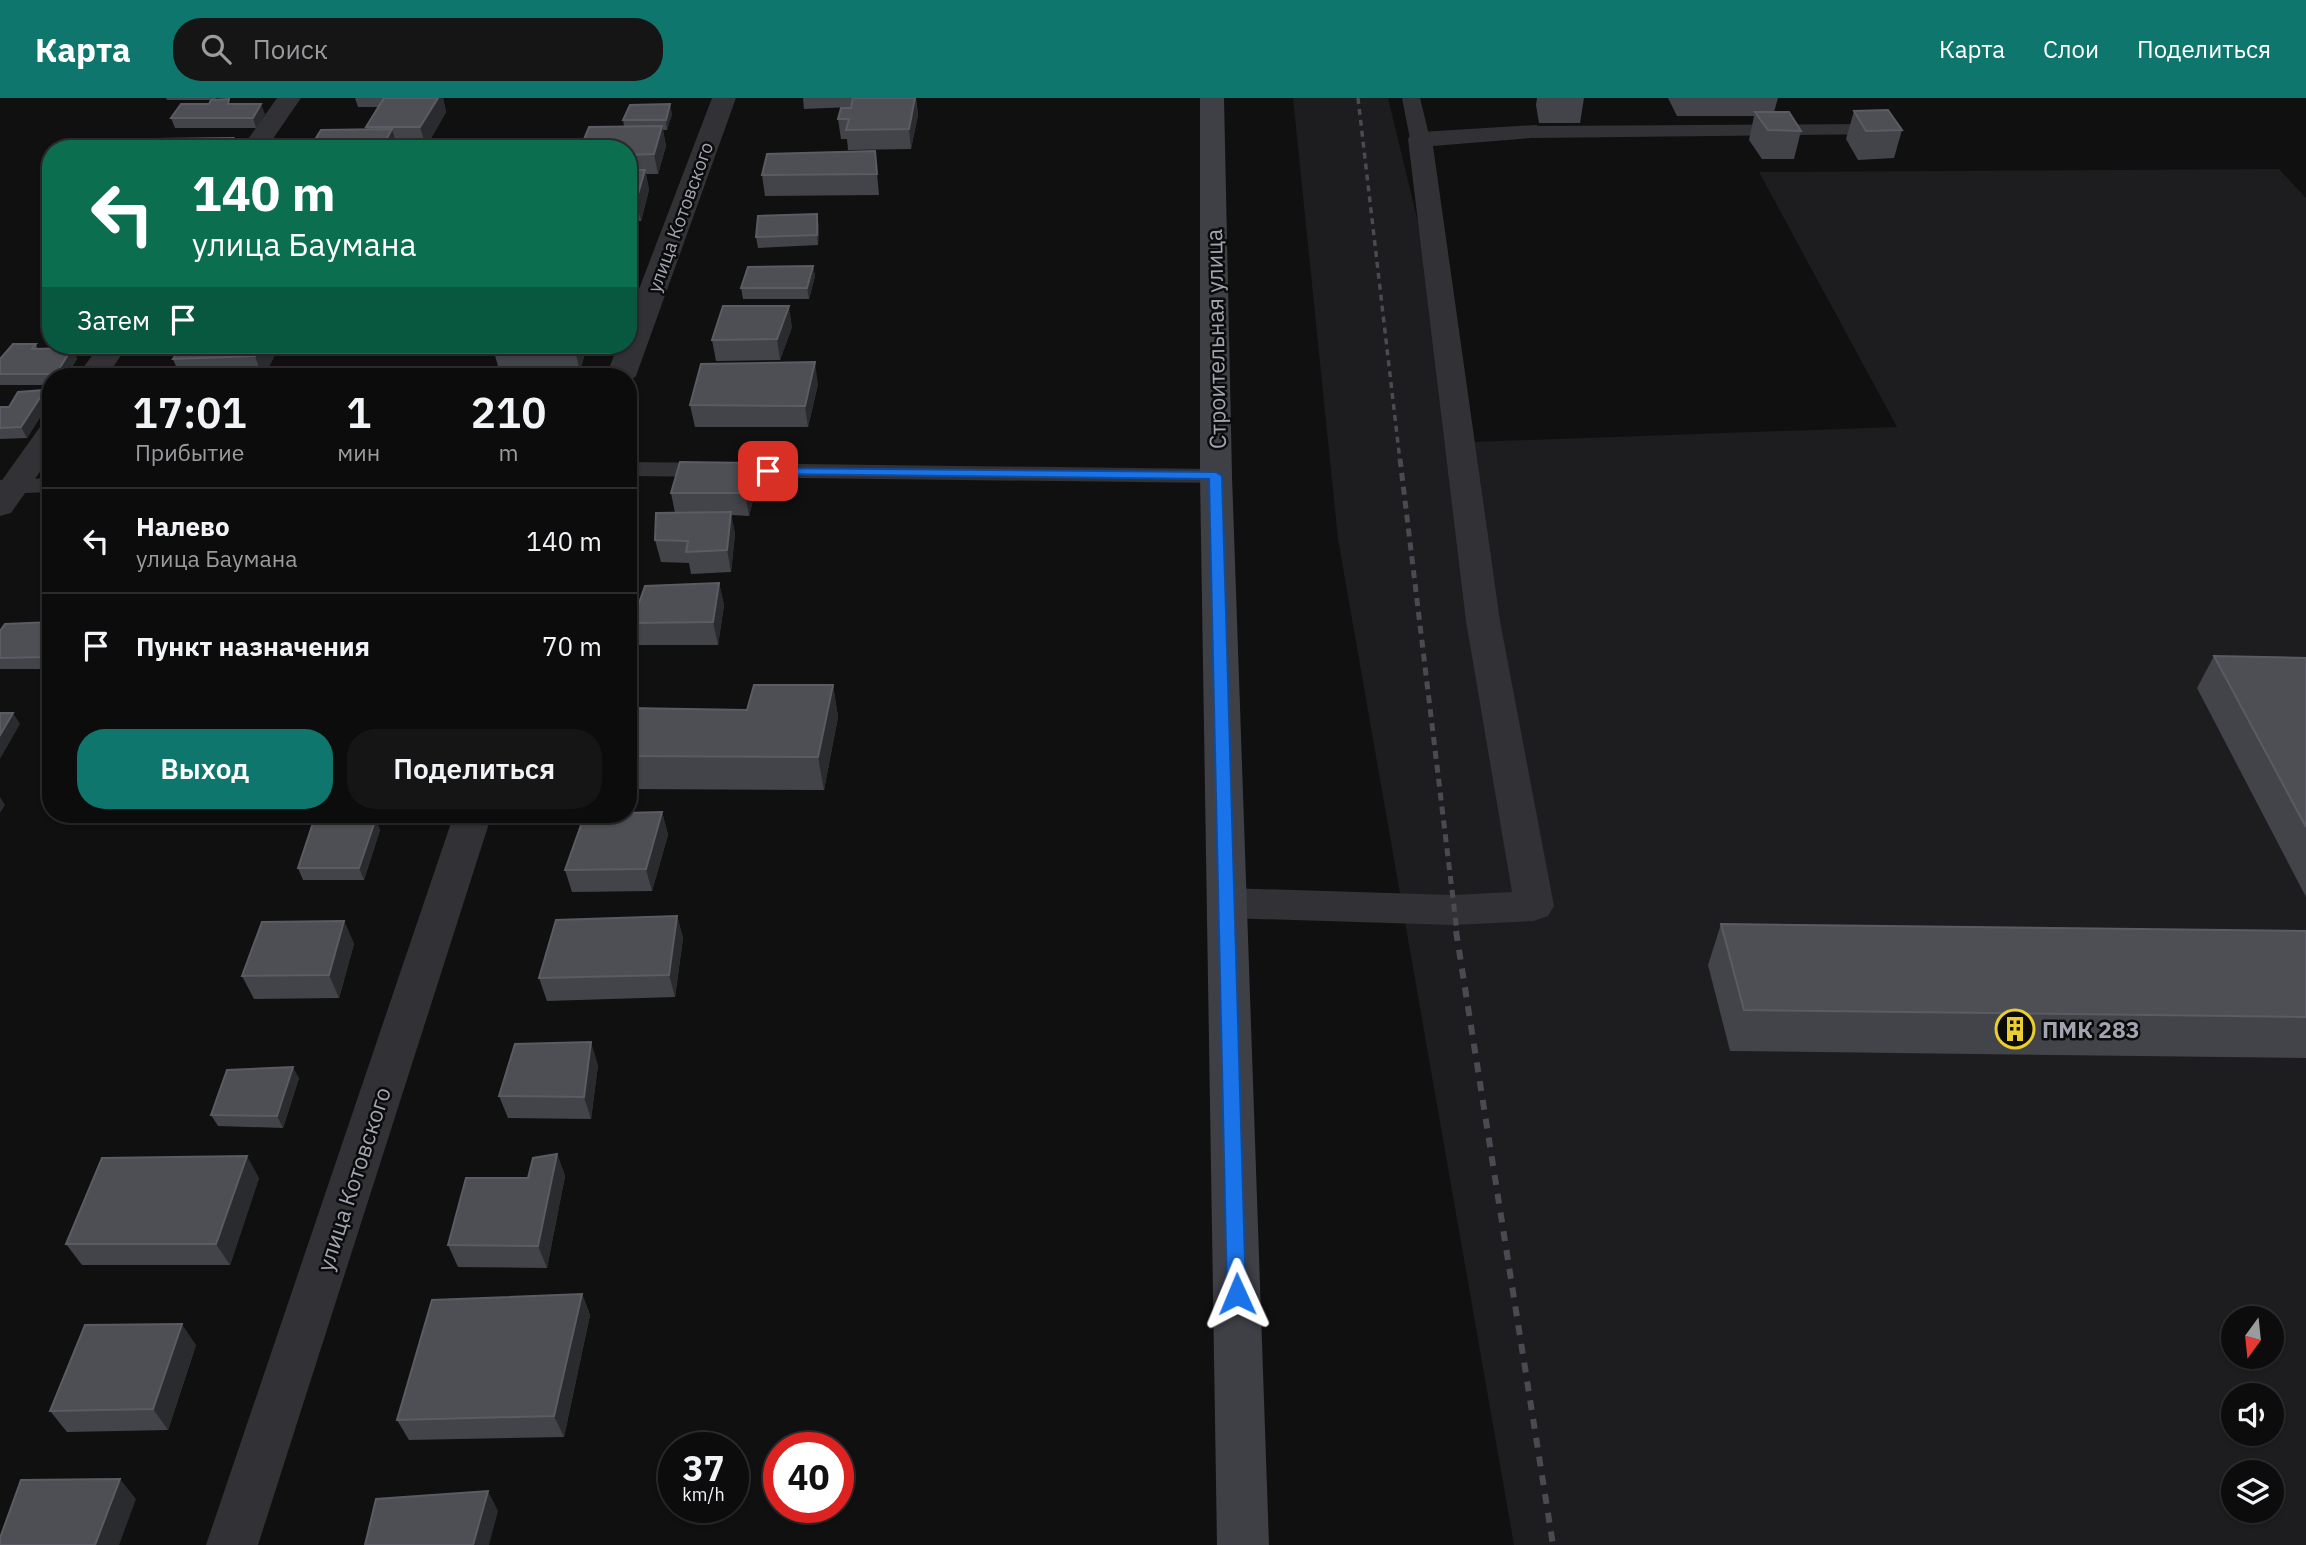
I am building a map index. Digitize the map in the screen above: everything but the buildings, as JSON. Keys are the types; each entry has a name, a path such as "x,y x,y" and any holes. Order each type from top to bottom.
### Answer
{"street":[{"path":"259,140 289,98"},
{"name":"улица Котовского","path":"637,333 724,98"},
{"name":"Строительная улица","path":"1212,98 1216,476 1243,1545"},
{"path":"1227,903 1453,910 1534,905 1483,621 1420,139 1535,132"},
{"path":"5,493 42,446"},
{"name":"улица Котовского","path":"233,1545 470,823"}],"lane":[{"path":"1411,98 1420,139"},
{"path":"1535,132 1876,130"},
{"path":"637,469 1216,476"},
{"path":"5,493 42,487"}],"shaded area":[{"path":"1293,98 1388,98 1471,442 1897,427 1759,172 2279,169 2306,198 2306,1545 1514,1545 1338,539"}],"railway":[{"path":"1358,98 1400,461"},
{"path":"1400,459 1457,932"},
{"path":"1456,931 1553,1545"}],"place":[{"name":"ПМК 283","path":"2015,1029"}],"route":[{"path":"768,471 1216,476 1237,1294"}]}
